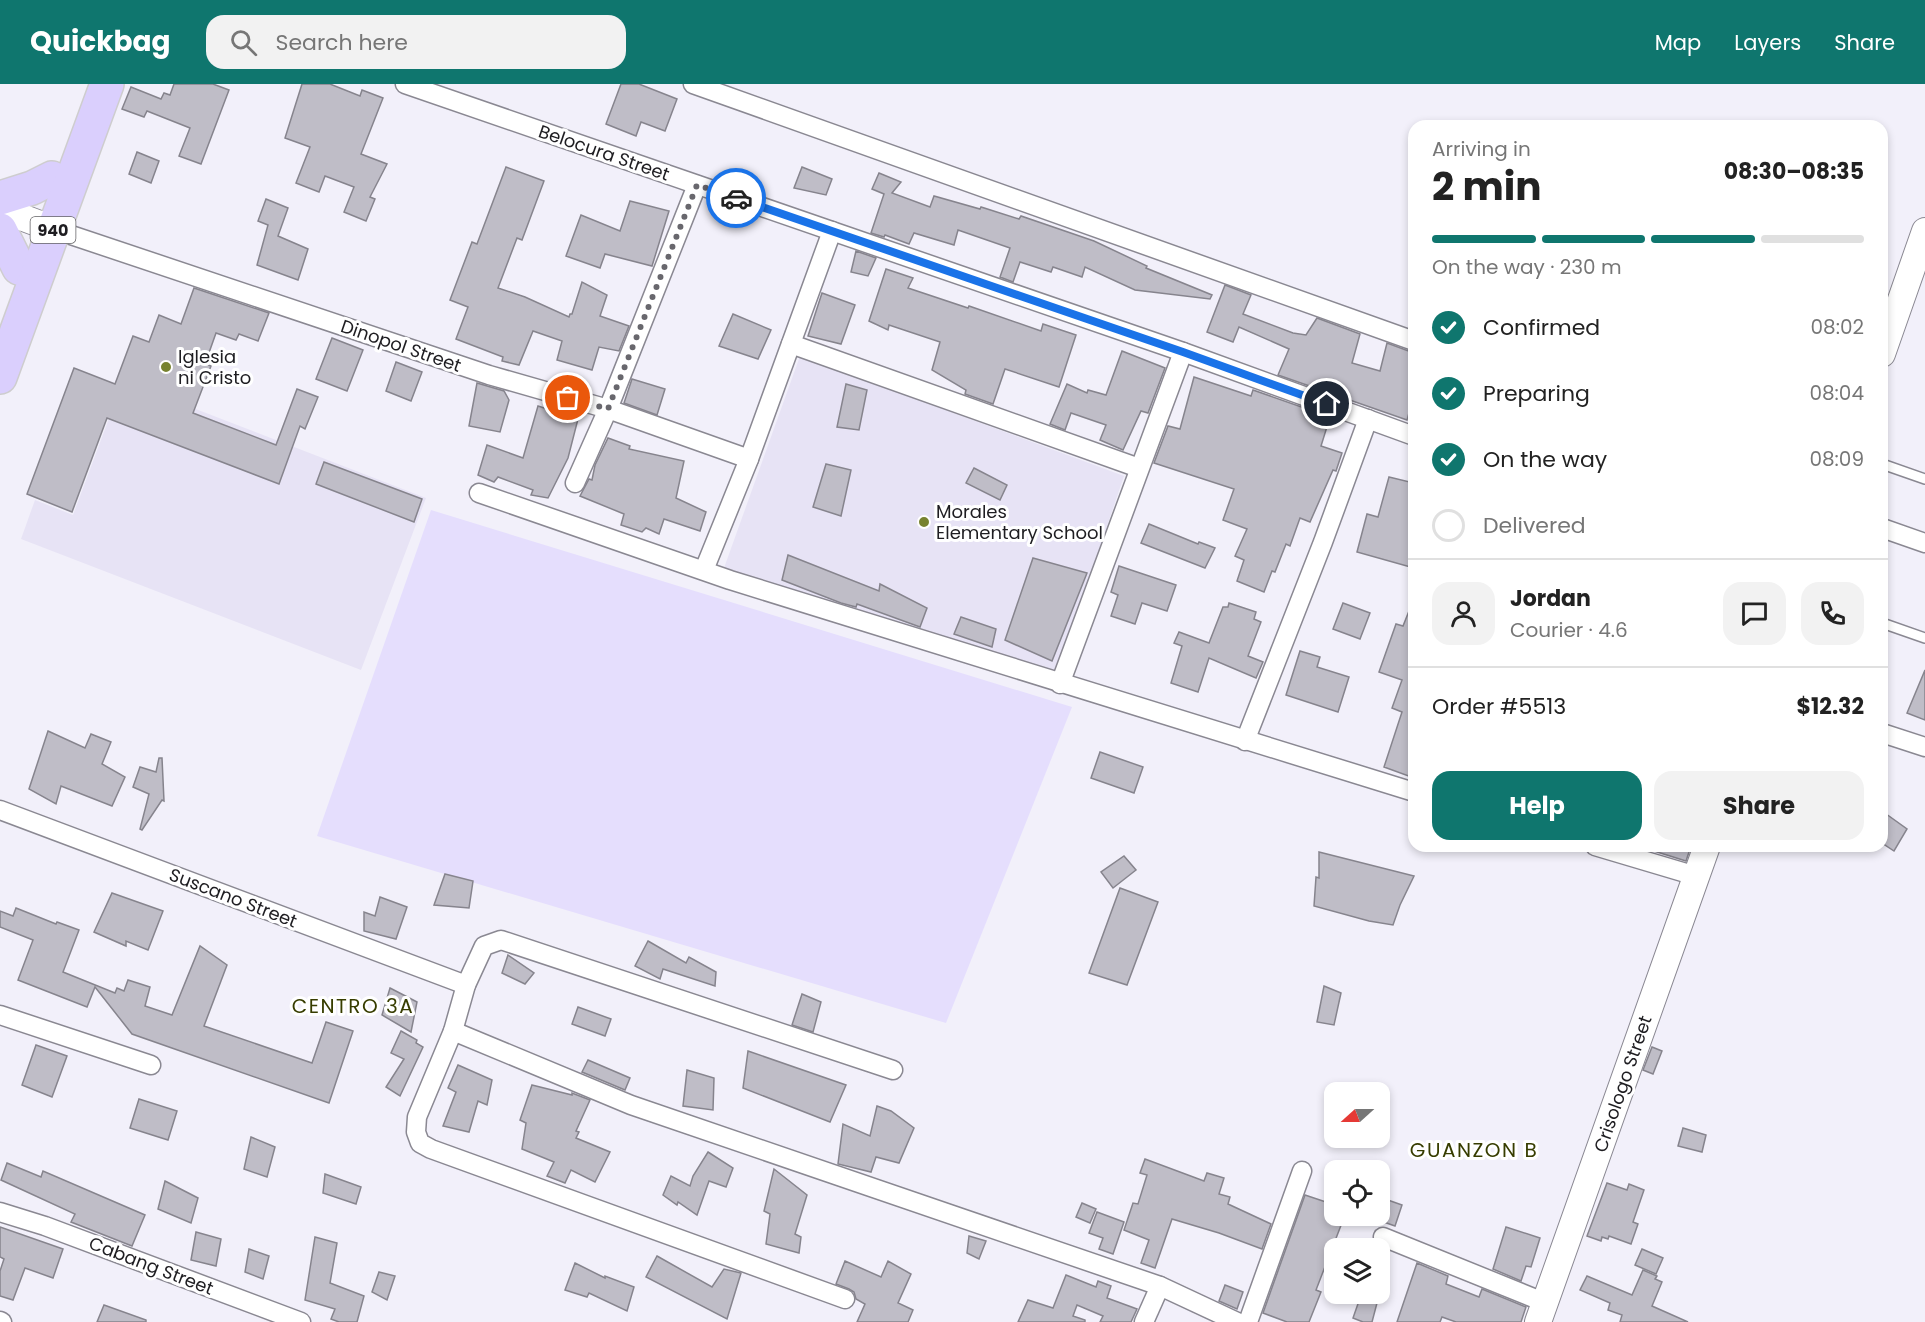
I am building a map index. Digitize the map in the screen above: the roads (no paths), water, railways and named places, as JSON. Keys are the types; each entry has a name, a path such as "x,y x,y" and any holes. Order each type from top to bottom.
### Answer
{"highway":[{"name":"940","path":"0,377 44,226 52,178 87,84"},
{"name":"940","path":"0,322 19,268 44,226 107,84"},
{"path":"0,198 32,188 52,178"},
{"path":"0,231 19,268"}],"street":[{"name":"Belocura Street","path":"405,84 1183,352 1408,434"},
{"path":"693,84 1408,339"},
{"path":"575,483 608,409 697,185"},
{"path":"0,209 44,226"},
{"name":"Dinopol Street","path":"44,226 489,375 608,409 749,459"},
{"path":"704,570 749,459 832,231"},
{"path":"1888,337 1925,231"},
{"path":"791,344 1139,468"},
{"path":"1060,684 1183,352"},
{"path":"1245,741 1368,419"},
{"path":"479,493 730,580 1408,790"},
{"path":"1888,530 1925,543"},
{"path":"1888,735 1925,747"},
{"name":"Suscano Street","path":"0,810 466,985"},
{"path":"1615,852 1696,876"},
{"name":"Crisologo Street","path":"1542,1312 1705,852"},
{"path":"845,1299 431,1149 420,1143 416,1132 417,1117 453,1031 466,985 484,946 501,940 892,1070"},
{"path":"0,1015 151,1065"},
{"path":"453,1031 631,1105 1160,1286 1237,1322"},
{"path":"1248,1322 1302,1171"},
{"name":"Cabang Street","path":"0,1212 45,1226 301,1322"},
{"path":"1383,1237 1542,1312"},
{"path":"1144,1322 1160,1286"}],"lane":[{"path":"1888,466 1925,479"},
{"path":"1888,625 1925,638"}],"place":[{"name":"Iglesia ni Cristo","path":"166,367"},
{"name":"Morales Elementary School","path":"924,522"}],"district":[{"name":"CENTRO 3A","path":"353,1006"},
{"name":"GUANZON B","path":"1474,1150"}]}
